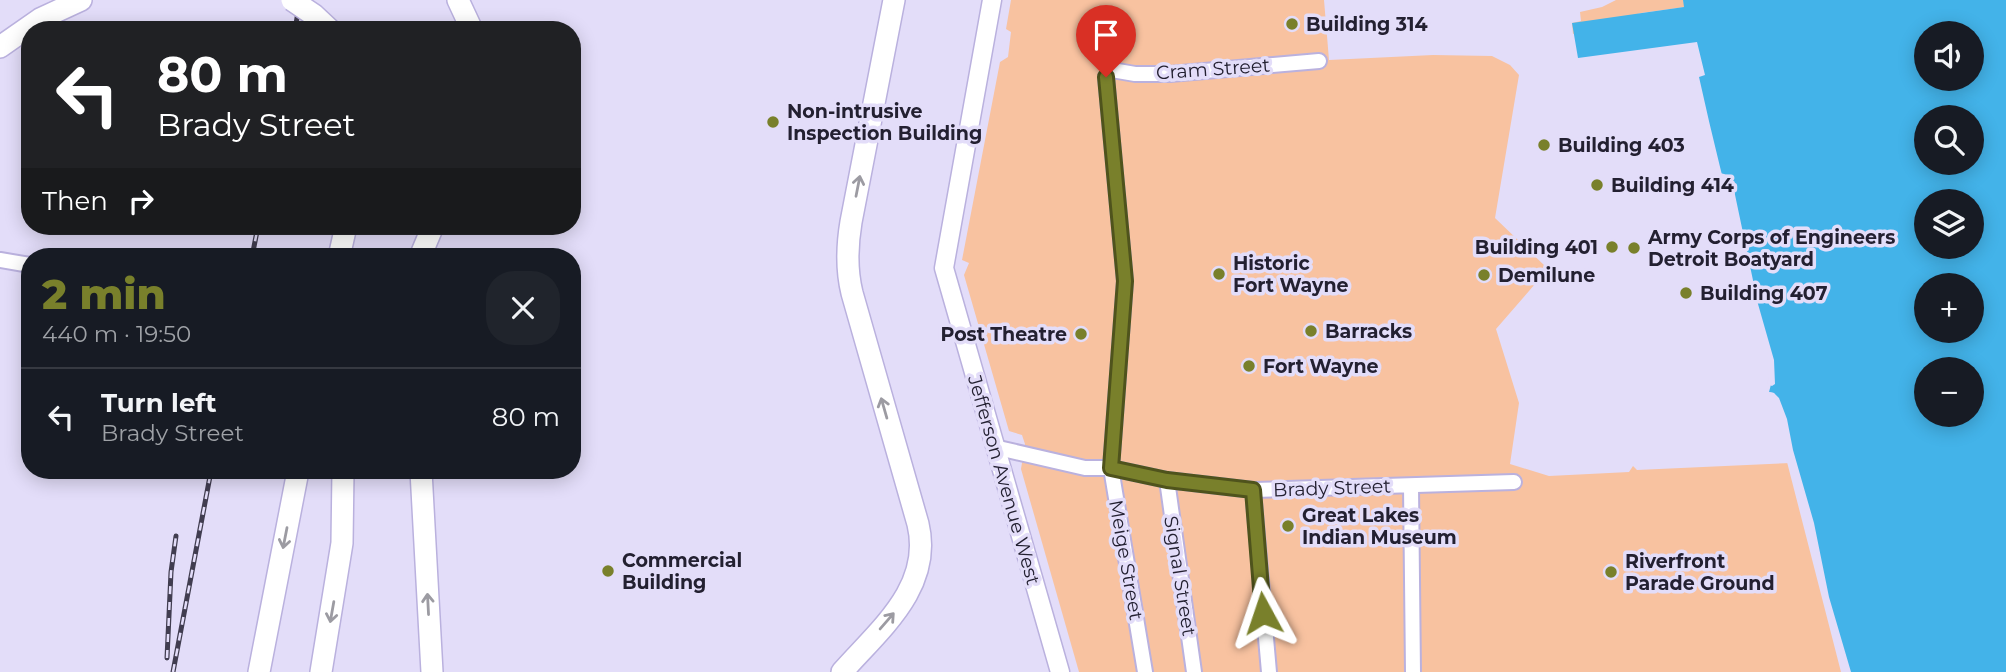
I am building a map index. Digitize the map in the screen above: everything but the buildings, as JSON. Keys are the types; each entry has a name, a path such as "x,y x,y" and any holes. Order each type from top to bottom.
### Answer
{"highway":[{"path":"40,21 81,0"},
{"path":"292,0 320,21"},
{"path":"458,0 468,21"},
{"path":"842,672 906,597 918,570 922,549 918,524 848,271 848,237 894,0"},
{"path":"0,47 21,32"},
{"path":"259,672 296,479"},
{"path":"321,672 341,555 343,479"},
{"path":"421,479 432,672"}],"main road":[{"name":"Jefferson Avenue West","path":"992,0 943,263 1003,448 1060,672"}],"street":[{"name":"Cram Street","path":"1109,73 1117,70 1135,74 1170,74 1319,61"},
{"name":"Meige Street","path":"1109,73 1105,84 1125,281 1111,468 1145,672"},
{"path":"0,260 21,264"},
{"name":"Brady Street","path":"1003,448 1086,468 1111,468 1167,480 1253,490 1514,482"},
{"name":"Signal Street","path":"1167,480 1194,672"},
{"path":"1411,486 1413,672"},
{"path":"1253,490 1269,672"}],"shaded area":[{"name":"Fort Wayne","path":"1011,0 1324,0 1329,60 1433,55 1492,56 1510,65 1519,75 1495,218 1545,266 1542,276 1496,329 1519,403 1510,464 1549,476 1629,472 1633,466 1637,470 1791,463 1844,672 1079,672 1021,469 1025,444 1022,435 1009,431 964,275 969,263 962,260 1000,62 1008,57 1011,32 1006,29"},
{"path":"1616,0 1683,0 1685,7 1641,13 1573,34 1572,23 1581,21 1580,12 1602,7"}],"water":[{"path":"1683,0 2006,0 2006,672 1844,672 1774,393 1769,392 1773,377 1699,77 1705,75 1697,42 1578,58 1572,23 1684,7"}],"pier":[{"path":"1720,173 1728,175 1734,190 1758,304 1774,360 1775,384 1772,386 1767,384 1769,377 1763,346 1749,304 1735,231 1718,183"},
{"path":"1769,392 1779,398 1787,419 1814,523 1829,597 1851,672 1841,672"}],"railway":[{"path":"296,21 300,0"},
{"path":"254,248 256,235"},
{"path":"173,672 209,479"},
{"path":"167,658 171,572 176,536"}],"place":[{"name":"Building 314","path":"1292,24"},
{"name":"Non-intrusive Inspection Building","path":"773,122"},
{"name":"Building 403","path":"1544,145"},
{"name":"Building 414","path":"1597,185"},
{"name":"Building 401","path":"1612,247"},
{"name":"Army Corps of Engineers Detroit Boatyard","path":"1634,248"},
{"name":"Historic Fort Wayne","path":"1219,274"},
{"name":"Demilune","path":"1484,275"},
{"name":"Building 407","path":"1686,293"},
{"name":"Barracks","path":"1311,331"},
{"name":"Post Theatre","path":"1081,334"},
{"name":"Fort Wayne","path":"1249,366"},
{"name":"Great Lakes Indian Museum","path":"1288,526"},
{"name":"Commercial Building","path":"608,571"},
{"name":"Riverfront Parade Ground","path":"1611,572"}],"route":[{"path":"1106,77 1125,281 1111,468 1167,480 1253,490 1263,613"}]}
